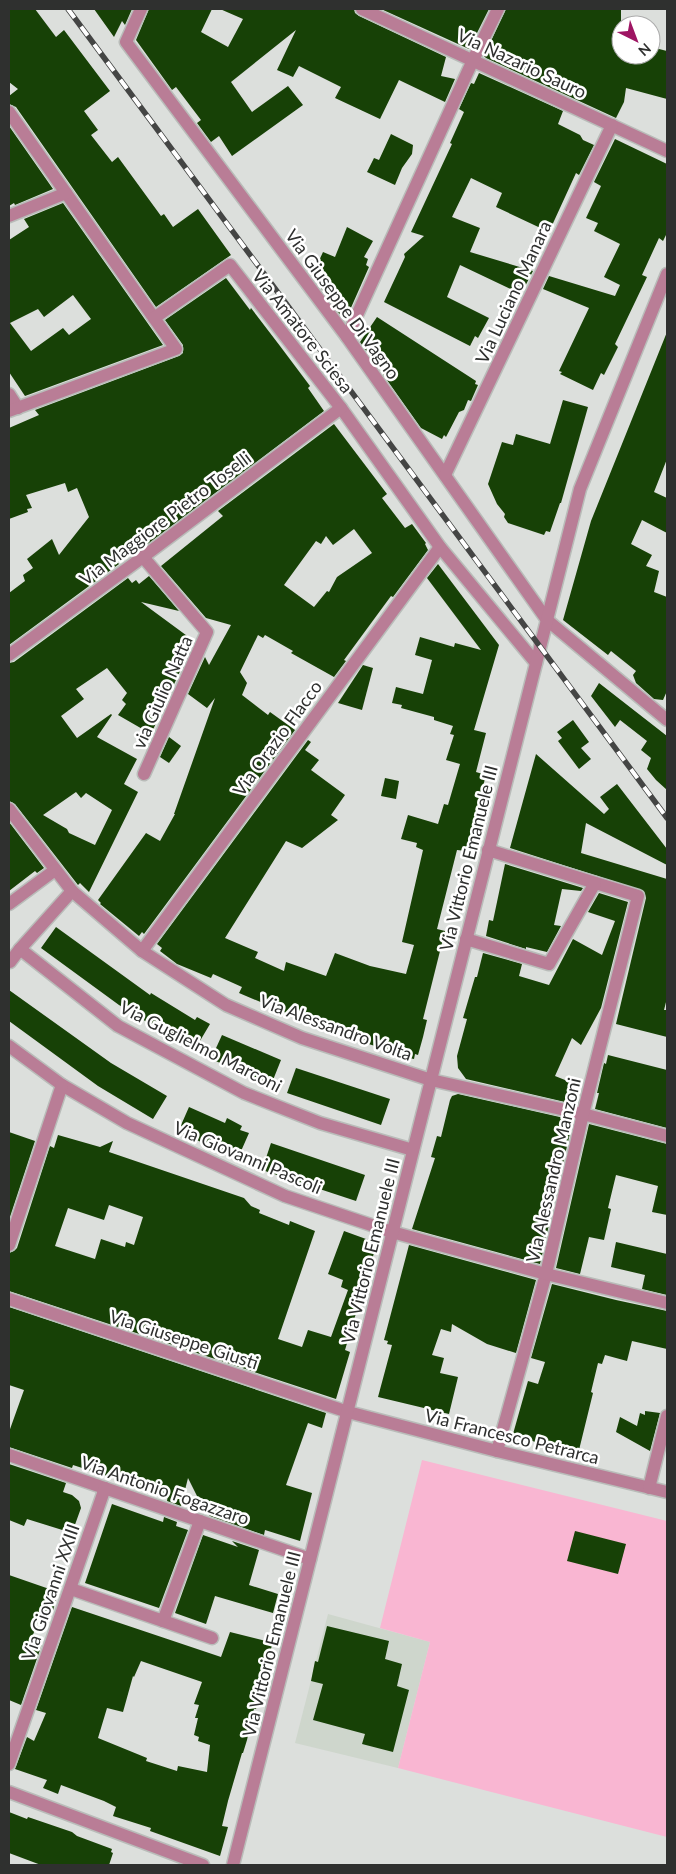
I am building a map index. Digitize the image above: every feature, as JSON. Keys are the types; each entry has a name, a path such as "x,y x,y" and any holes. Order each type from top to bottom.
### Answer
{"street":[{"name":"Via Giuseppe Di Vagno","path":"141,9 126,42 347,337 546,620 667,720"},
{"name":"Via Nazario Sauro","path":"362,9 667,150"},
{"path":"347,337 498,9"},
{"path":"9,112 176,348 14,410 9,394"},
{"name":"Via Luciano Manara","path":"445,474 612,124"},
{"path":"9,216 66,192"},
{"name":"Via Amatore Sciesa","path":"154,318 230,265 340,408 440,547 536,663"},
{"name":"Via Vittorio Emanuele III","path":"233,1865 580,489 667,274"},
{"name":"Via Maggiore Pietro Toselli","path":"9,655 143,557 340,408"},
{"name":"Via Orazio Flacco","path":"142,951 440,547"},
{"name":"via Giulio Natta","path":"143,557 208,632 144,774"},
{"name":"Via Alessandro Volta","path":"9,808 72,891 142,951 226,1005 302,1038 431,1080 584,1114 667,1136"},
{"path":"466,939 549,964 595,883 488,850"},
{"path":"9,904 55,870"},
{"name":"Via Alessandro Manzoni","path":"497,1451 546,1274 638,896 595,883"},
{"path":"9,961 72,891"},
{"name":"Via Guglielmo Marconi","path":"20,949 118,1026 244,1093 320,1123 413,1150"},
{"name":"Via Giovanni Pascoli","path":"9,1046 62,1085 127,1122 285,1196 392,1232 546,1274 667,1303"},
{"path":"9,1245 62,1085"},
{"name":"Via Giuseppe Giusti","path":"9,1298 348,1412"},
{"name":"Via Francesco Petrarca","path":"348,1412 497,1451 667,1492"},
{"path":"649,1488 667,1416"},
{"name":"Via Antonio Fogazzaro","path":"9,1455 310,1559"},
{"name":"Via Giovanni XXIII","path":"9,1764 105,1488"},
{"path":"163,1621 200,1521"},
{"path":"71,1589 212,1638"},
{"path":"9,1792 203,1865"}],"shaded area":[{"path":"422,1460 667,1521 667,1837 398,1768 430,1642 380,1628"},
{"path":"328,1614 430,1642 398,1768 295,1743"}],"building":[{"path":"9,9 35,9 56,37 64,30 110,91 84,111 98,130 91,135 112,162 118,157 161,216 164,214 173,227 198,209 231,255 156,307 16,107 9,104 9,96 18,89 9,82"},
{"path":"94,9 132,9 125,25 122,21 114,37"},
{"path":"149,9 212,9 201,32 228,47 243,19 220,9 354,9 355,13 359,16 446,57 441,76 455,79 445,102 399,80 380,119 335,98 341,87 299,66 293,77 277,70 296,30 231,82 252,112 288,86 303,105 232,156 219,136 211,142 197,123 201,120 176,87 172,90 136,40"},
{"path":"381,9 489,9 469,49"},
{"path":"506,9 621,9 621,15 611,15 611,65 661,65 661,50 667,51 667,99 626,88 624,102 616,118 484,56"},
{"path":"479,73 563,111 558,124 580,135 583,140 594,145 579,175 576,173 549,232 496,207 502,193 471,178 452,217 480,228 470,252 533,271 521,294 460,265 447,297 489,318 478,338 475,336 470,346 384,302 405,257 404,254 424,236 411,232 452,144 450,143 464,112 459,109 471,83 474,84"},
{"path":"9,126 53,189 9,206"},
{"path":"391,134 413,145 412,154 402,168 395,185 367,172 374,158 379,160"},
{"path":"615,139 667,164 667,233 663,241 659,238 642,275 647,277 615,344 618,347 604,375 601,373 593,390 560,374 562,372 559,371 589,308 543,289 549,276 615,296 620,285 604,277 620,244 594,231 598,223 586,218 601,186 594,182"},
{"path":"63,203 163,345 25,396 9,372 9,240 29,227 24,219","holes":["73,295 91,319 69,335 63,328 31,351 10,323 38,309 44,317"]},
{"path":"347,227 373,241 364,257 368,259 366,265 369,267 346,319 341,316 312,276 323,252 335,257"},
{"path":"226,278 310,386 308,388 324,411 145,546 143,543 136,549 115,557 119,564 9,645 9,593 25,581 23,575 33,568 27,559 52,539 59,555 89,517 77,488 68,492 65,483 26,495 32,508 27,509 28,512 9,519 9,428 39,415 35,410 179,356 183,353 183,345 165,320"},
{"path":"377,317 476,381 475,384 478,385 471,401 468,400 464,410 459,412 446,437 444,435 442,439 421,428 360,342"},
{"path":"667,332 667,459 654,492 667,498 667,533 642,520 631,544 652,555 646,566 659,571 654,592 667,597 667,691 663,700 654,699 636,683 633,675 636,671 611,651 608,655 563,620 591,521"},
{"path":"563,400 588,407 561,503 550,532 546,531 544,535 508,523 488,484 502,442 513,445 516,434 550,444"},
{"path":"334,424 387,494 382,498 405,528 412,524 426,543 428,550 393,597 391,596 344,660 346,661 334,677 291,653 293,651 265,635 263,638 258,635 240,672 247,683 242,695 268,715 270,712 295,730 144,934 142,932 139,936 100,904 98,900 146,833 160,841 175,814 215,698 207,708 188,694 205,657 209,665 231,625 206,618 161,566 223,516 218,511","holes":["354,529 372,553 337,577 329,592 327,591 314,607 284,585 316,541 321,544 326,536 333,545"]},
{"path":"438,564 499,645 474,730 486,733 476,772 486,775 466,851 457,850 437,929 445,931 423,1019 427,1020 423,1037 418,1055 415,1054 414,1059 409,1058 408,1060 390,1055 391,1051 343,1036 344,1032 298,1013 296,1017 239,993 242,987 213,974 211,978 177,964 160,951 162,948 157,944 308,740 311,742 305,750 319,760 311,770 345,795 331,815 338,820 302,848 286,841 225,938 258,952 255,958 284,971 286,962 326,976 335,953 370,966 406,974 414,945 402,942 423,850 416,847 417,843 401,839 408,815 438,824 444,804 448,805 460,764 446,760 454,735 450,734 453,726 434,720 434,717 401,708 402,705 392,703 396,687 423,694 432,660 415,655 420,637 454,647 455,643 481,650 427,578"},
{"path":"149,576 179,611 141,602 194,641 151,734 118,715 126,704 122,700 127,693 107,668 76,689 84,699 61,716 77,738 111,714 97,737 137,759 124,784 138,792 89,892 80,883 78,885 15,804 9,801 9,663 14,662 128,578 132,583 136,580 139,584","holes":["76,792 81,798 86,793 112,810 95,845 69,833 67,829 43,815"]},
{"path":"363,665 373,668 362,710 338,703"},
{"path":"599,683 667,736 667,790 647,769 651,758 641,750 647,741 620,720 615,727 591,696"},
{"path":"573,720 589,742 581,748 591,759 579,769 558,741 562,738 557,732"},
{"path":"169,737 181,746 169,763 160,757"},
{"path":"536,754 604,814 609,809 600,797 617,784 667,849 667,865 586,823 581,853 667,879 667,998 664,1010 667,1010 667,1037 616,1024 646,898 644,891 510,848"},
{"path":"385,778 399,781 396,799 381,796"},
{"path":"9,822 44,868 37,873 35,871 9,891"},
{"path":"505,864 583,888 581,891 562,889 554,925 561,926 547,952 526,947 526,949 486,936 489,920 493,921"},
{"path":"599,893 628,902 601,1008 581,1045 572,1038 555,1076 570,1082 565,1102 466,1079 458,1068 457,1056 467,1019 463,1018 483,953 522,964 519,976 549,985 573,939 602,955 615,921 588,912"},
{"path":"56,927 150,995 151,993 195,1020 197,1017 210,1024 194,1051 119,1005 41,948"},
{"path":"9,990 111,1063 167,1096 153,1119 98,1086 9,1021"},
{"path":"222,1035 281,1060 271,1085 211,1059"},
{"path":"608,1055 667,1070 667,1128 595,1109 604,1063 606,1064"},
{"path":"296,1068 390,1099 381,1125 287,1093"},
{"path":"458,1094 573,1120 540,1264 412,1229 435,1158 431,1157 437,1136 441,1137 452,1096"},
{"path":"189,1107 225,1123 227,1118 242,1126 240,1130 249,1133 238,1158 178,1132"},
{"path":"589,1124 667,1144 667,1215 652,1212 658,1186 616,1175 608,1208 611,1209 604,1240 589,1237 580,1274 556,1268"},
{"path":"9,1132 35,1141 9,1220"},
{"path":"58,1135 100,1147 113,1141 109,1152 244,1198 251,1206 260,1210 259,1213 289,1225 290,1221 315,1231 278,1339 302,1347 308,1330 331,1337 348,1290 341,1287 343,1280 328,1274 344,1231 377,1243 345,1350 350,1352 336,1399 9,1291 9,1253 17,1248 50,1146 54,1148","holes":["109,1205 143,1217 134,1245 126,1242 125,1247 101,1239 95,1259 55,1246 68,1208 104,1220"]},
{"path":"271,1143 365,1175 356,1201 262,1170"},
{"path":"616,1242 667,1254 667,1295 642,1289 645,1275 611,1267"},
{"path":"409,1245 536,1280 516,1353 487,1344 452,1324 451,1332 441,1329 432,1355 444,1358 440,1373 458,1377 449,1414 378,1397 392,1345 387,1344 388,1341 384,1340"},
{"path":"552,1284 667,1311 667,1349 632,1341 627,1361 605,1355 602,1364 598,1363 591,1392 593,1393 579,1450 551,1442 549,1447 513,1434 528,1381 538,1384 545,1362 531,1358"},
{"path":"9,1307 326,1413 322,1428 308,1423 286,1485 312,1493 300,1541 265,1530 264,1535 210,1516 204,1510 188,1478 181,1506 167,1501 168,1495 117,1477 116,1479 73,1465 72,1468 9,1447 9,1432 24,1390 9,1385"},
{"path":"645,1411 660,1413 650,1451 616,1432 620,1417 637,1426 640,1413 645,1415"},
{"path":"9,1464 66,1483 63,1492 72,1495 79,1501 81,1508 72,1533 27,1519 24,1526 9,1520"},
{"path":"112,1504 163,1522 164,1517 177,1522 176,1526 188,1530 159,1608 85,1583"},
{"path":"575,1531 626,1544 618,1574 567,1561"},
{"path":"203,1535 238,1547 232,1541 259,1550 249,1585 278,1594 273,1613 215,1596 206,1624 175,1613"},
{"path":"9,1575 58,1592 52,1614 42,1611 31,1640 42,1644 21,1705 9,1700"},
{"path":"72,1607 221,1657 230,1632 270,1642 272,1645 256,1709 254,1709 247,1740 228,1801 222,1826 228,1827 220,1856 150,1831 151,1828 113,1816 116,1807 104,1801 61,1785 58,1794 43,1788 47,1780 15,1769 27,1737 34,1741 46,1713 36,1710","holes":["141,1661 202,1682 194,1704 199,1705 195,1718 198,1718 194,1735 199,1737 198,1741 210,1745 207,1772 178,1766 177,1771 146,1761 147,1758 98,1738 107,1708 123,1712 133,1676"]},
{"path":"327,1626 389,1641 385,1659 402,1664 397,1686 409,1690 393,1752 362,1744 365,1734 313,1720 323,1684 311,1681 315,1661 318,1662"},
{"path":"9,1812 72,1832 77,1836 112,1849 111,1852 113,1853 109,1865 41,1865 9,1853"}],"railway":[{"path":"68,9 667,818"}]}
